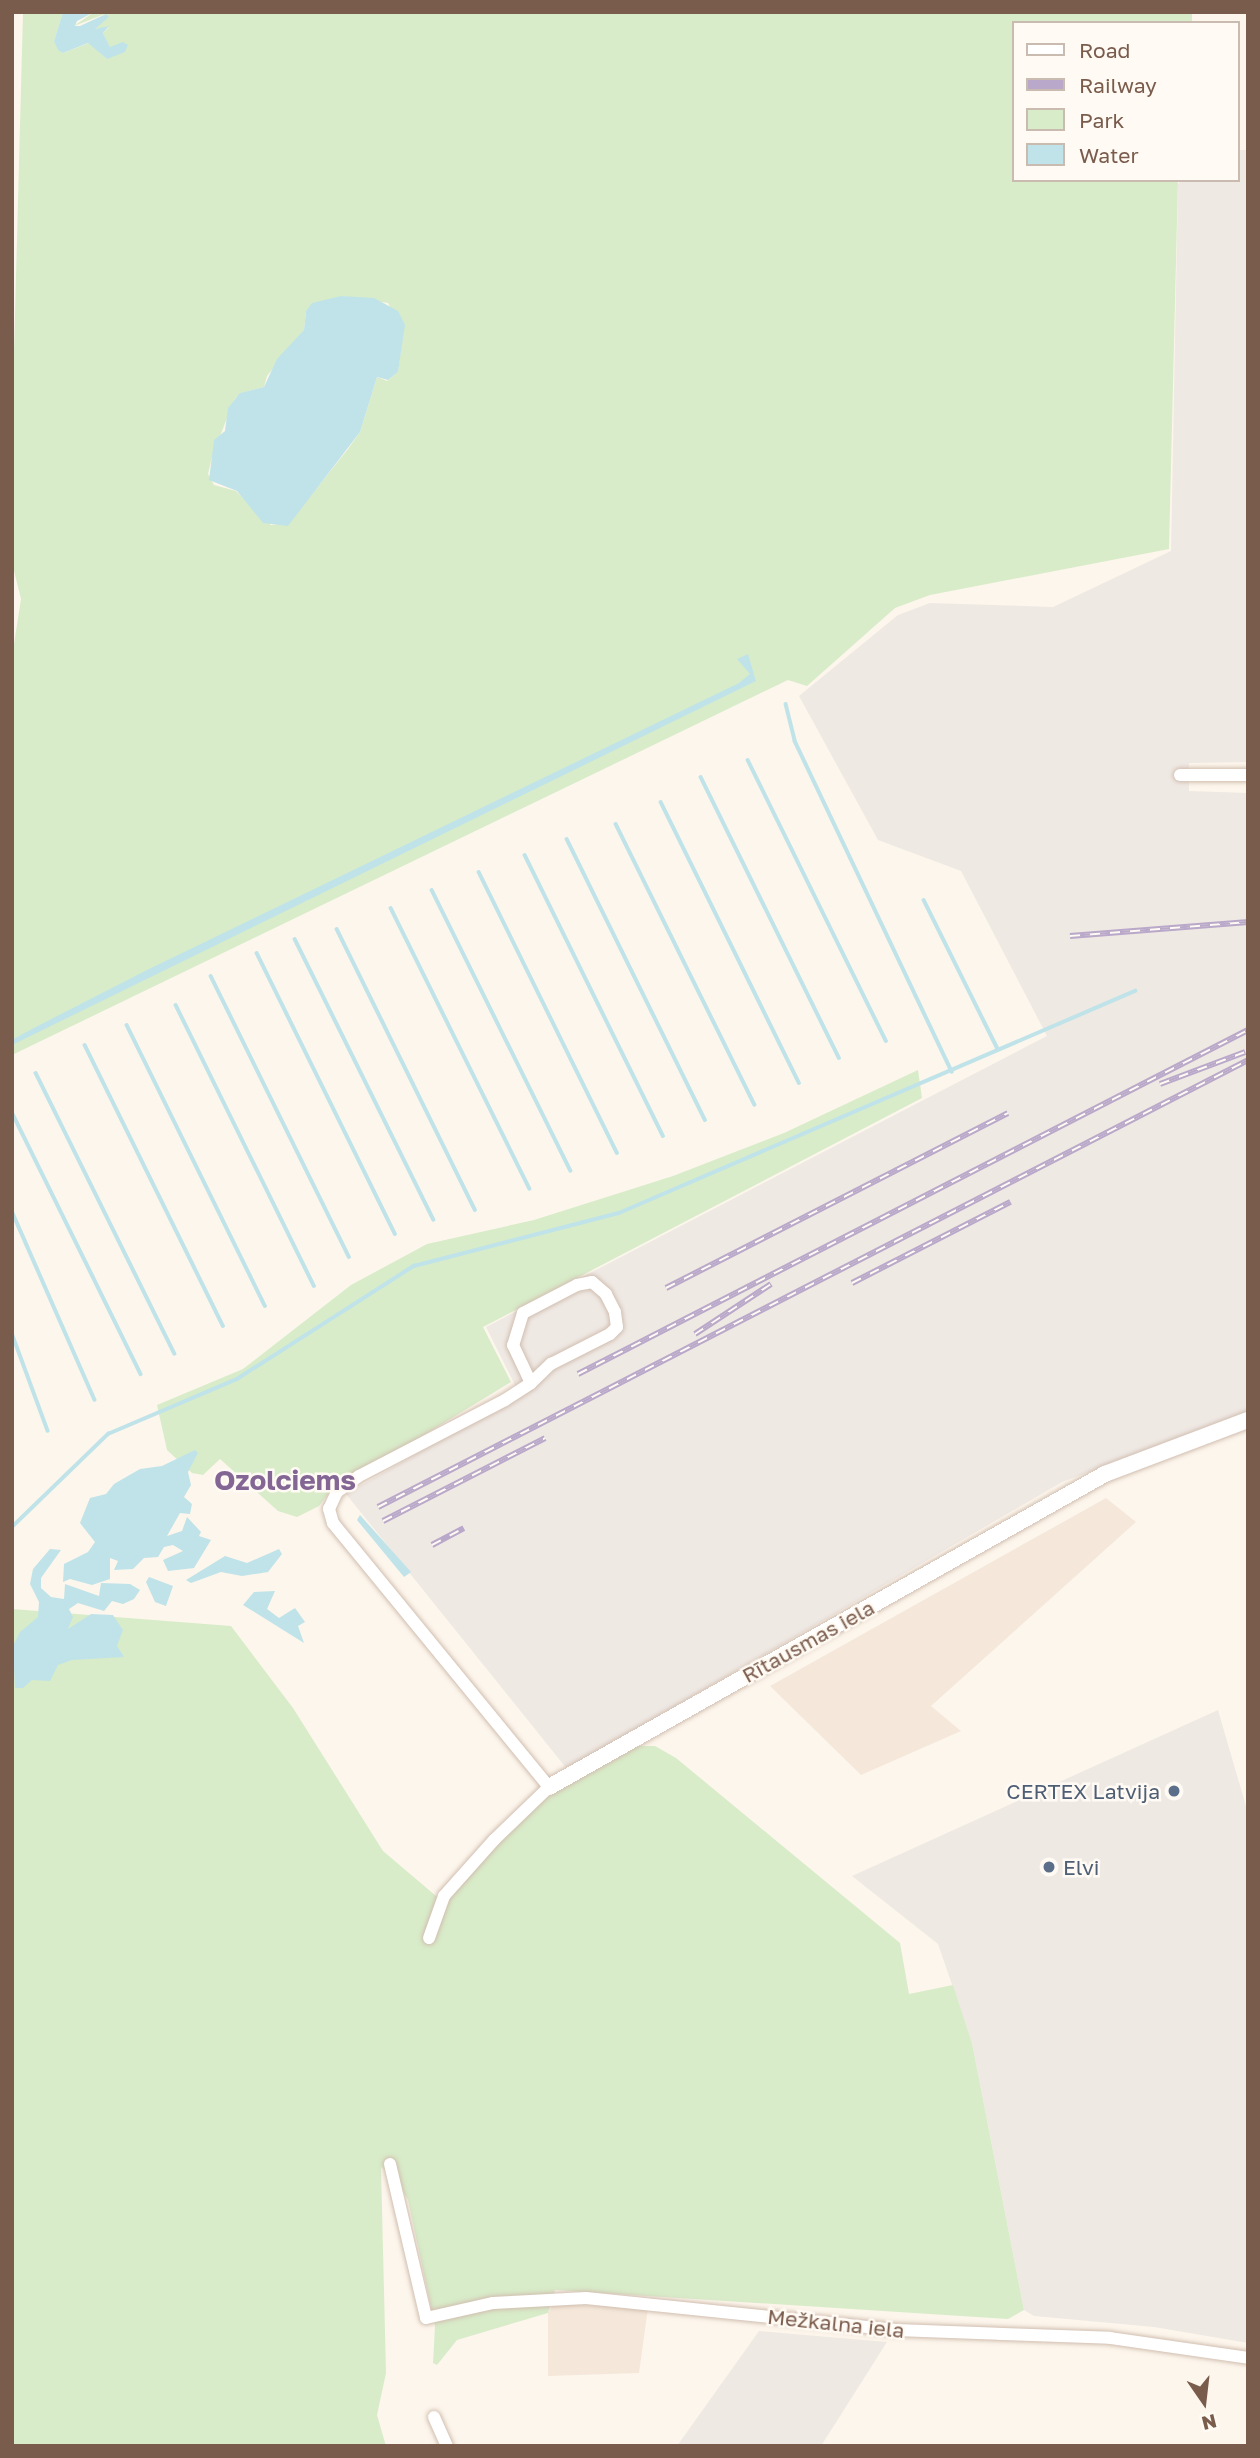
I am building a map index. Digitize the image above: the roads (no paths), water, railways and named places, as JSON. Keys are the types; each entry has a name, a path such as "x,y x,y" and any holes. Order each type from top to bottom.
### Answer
{"street":[{"path":"1180,775 1248,775"},
{"path":"531,1383 513,1345 523,1313 577,1285 592,1282 606,1294 617,1327 551,1364 531,1383 359,1476 337,1492 329,1509 333,1523 549,1787"},
{"name":"Rītausmas iela","path":"429,1938 453,1886 549,1787 1105,1474 1248,1420"},
{"name":"Mežkalna iela","path":"390,2164 426,2318 493,2303 586,2298 896,2330 1110,2338 1248,2358"}],"water":[{"path":"63,12 94,12 77,21 75,26 106,14 109,17 95,29 109,26 103,33 110,47 123,42 128,45 125,52 107,59 88,43 63,53 58,50 54,41"},
{"path":"341,296 374,298 398,311 405,325 398,372 388,380 377,377 360,432 288,526 263,523 237,491 209,480 214,440 225,431 228,408 240,393 264,387 277,359 304,330 306,311 312,303"},
{"path":"748,654 756,681 12,1045 12,1040 30,1030 147,970 739,683 750,674 737,659"},
{"path":"195,1450 198,1453 188,1472 191,1485 184,1497 192,1504 190,1514 180,1513 167,1536 182,1531 187,1517 201,1532 199,1536 211,1540 194,1568 168,1571 163,1560 183,1551 173,1545 164,1547 158,1557 144,1558 133,1569 114,1570 118,1561 110,1558 110,1579 92,1585 70,1579 63,1582 64,1564 88,1552 95,1542 80,1523 90,1498 106,1494 114,1484 140,1469 162,1466"},
{"path":"360,1515 411,1572 404,1577 357,1520"},
{"path":"50,1549 61,1550 41,1578 41,1588 51,1597 64,1599 65,1584 99,1596 101,1583 130,1584 140,1590 134,1599 123,1604 112,1601 104,1611 78,1603 69,1609 73,1617 68,1629 91,1614 113,1615 123,1630 117,1646 124,1657 72,1660 58,1665 50,1681 32,1680 23,1688 15,1688 13,1646 20,1632 38,1617 39,1602 30,1584 33,1569"},
{"path":"279,1549 282,1554 268,1572 242,1576 221,1572 191,1583 186,1580 225,1556 247,1563"},
{"path":"149,1577 173,1586 166,1606 155,1602 146,1582"},
{"path":"275,1591 267,1609 279,1618 295,1608 305,1622 298,1626 304,1643 243,1605 254,1592"}],"waterway":[{"path":"786,704 795,741 952,1072"},
{"path":"748,760 886,1041"},
{"path":"701,777 839,1058"},
{"path":"661,802 799,1083"},
{"path":"616,824 755,1105"},
{"path":"567,839 705,1120"},
{"path":"525,855 663,1136"},
{"path":"479,872 617,1153"},
{"path":"432,890 571,1171"},
{"path":"924,900 998,1049"},
{"path":"391,908 530,1189"},
{"path":"337,929 475,1210"},
{"path":"295,939 434,1220"},
{"path":"257,953 395,1234"},
{"path":"211,976 349,1257"},
{"path":"12,1527 108,1434 237,1379 414,1266 619,1213 1135,991"},
{"path":"176,1005 314,1286"},
{"path":"127,1025 265,1306"},
{"path":"85,1045 223,1326"},
{"path":"36,1073 175,1354"},
{"path":"12,1112 141,1374"},
{"path":"12,1211 95,1400"},
{"path":"12,1333 48,1431"}],"railway":[{"path":"1070,936 1248,922"},
{"path":"578,1374 1248,1030"},
{"path":"1160,1084 1245,1052"},
{"path":"378,1507 1248,1060"},
{"path":"666,1288 1008,1113"},
{"path":"852,1283 1010,1202"},
{"path":"695,1334 771,1284"},
{"path":"383,1521 545,1438"},
{"path":"432,1545 464,1528"}],"place":[{"name":"CERTEX Latvija","path":"1174,1791"},
{"name":"Elvi","path":"1049,1867"}],"district":[{"name":"Ozolciems","path":"285,1480"}]}
